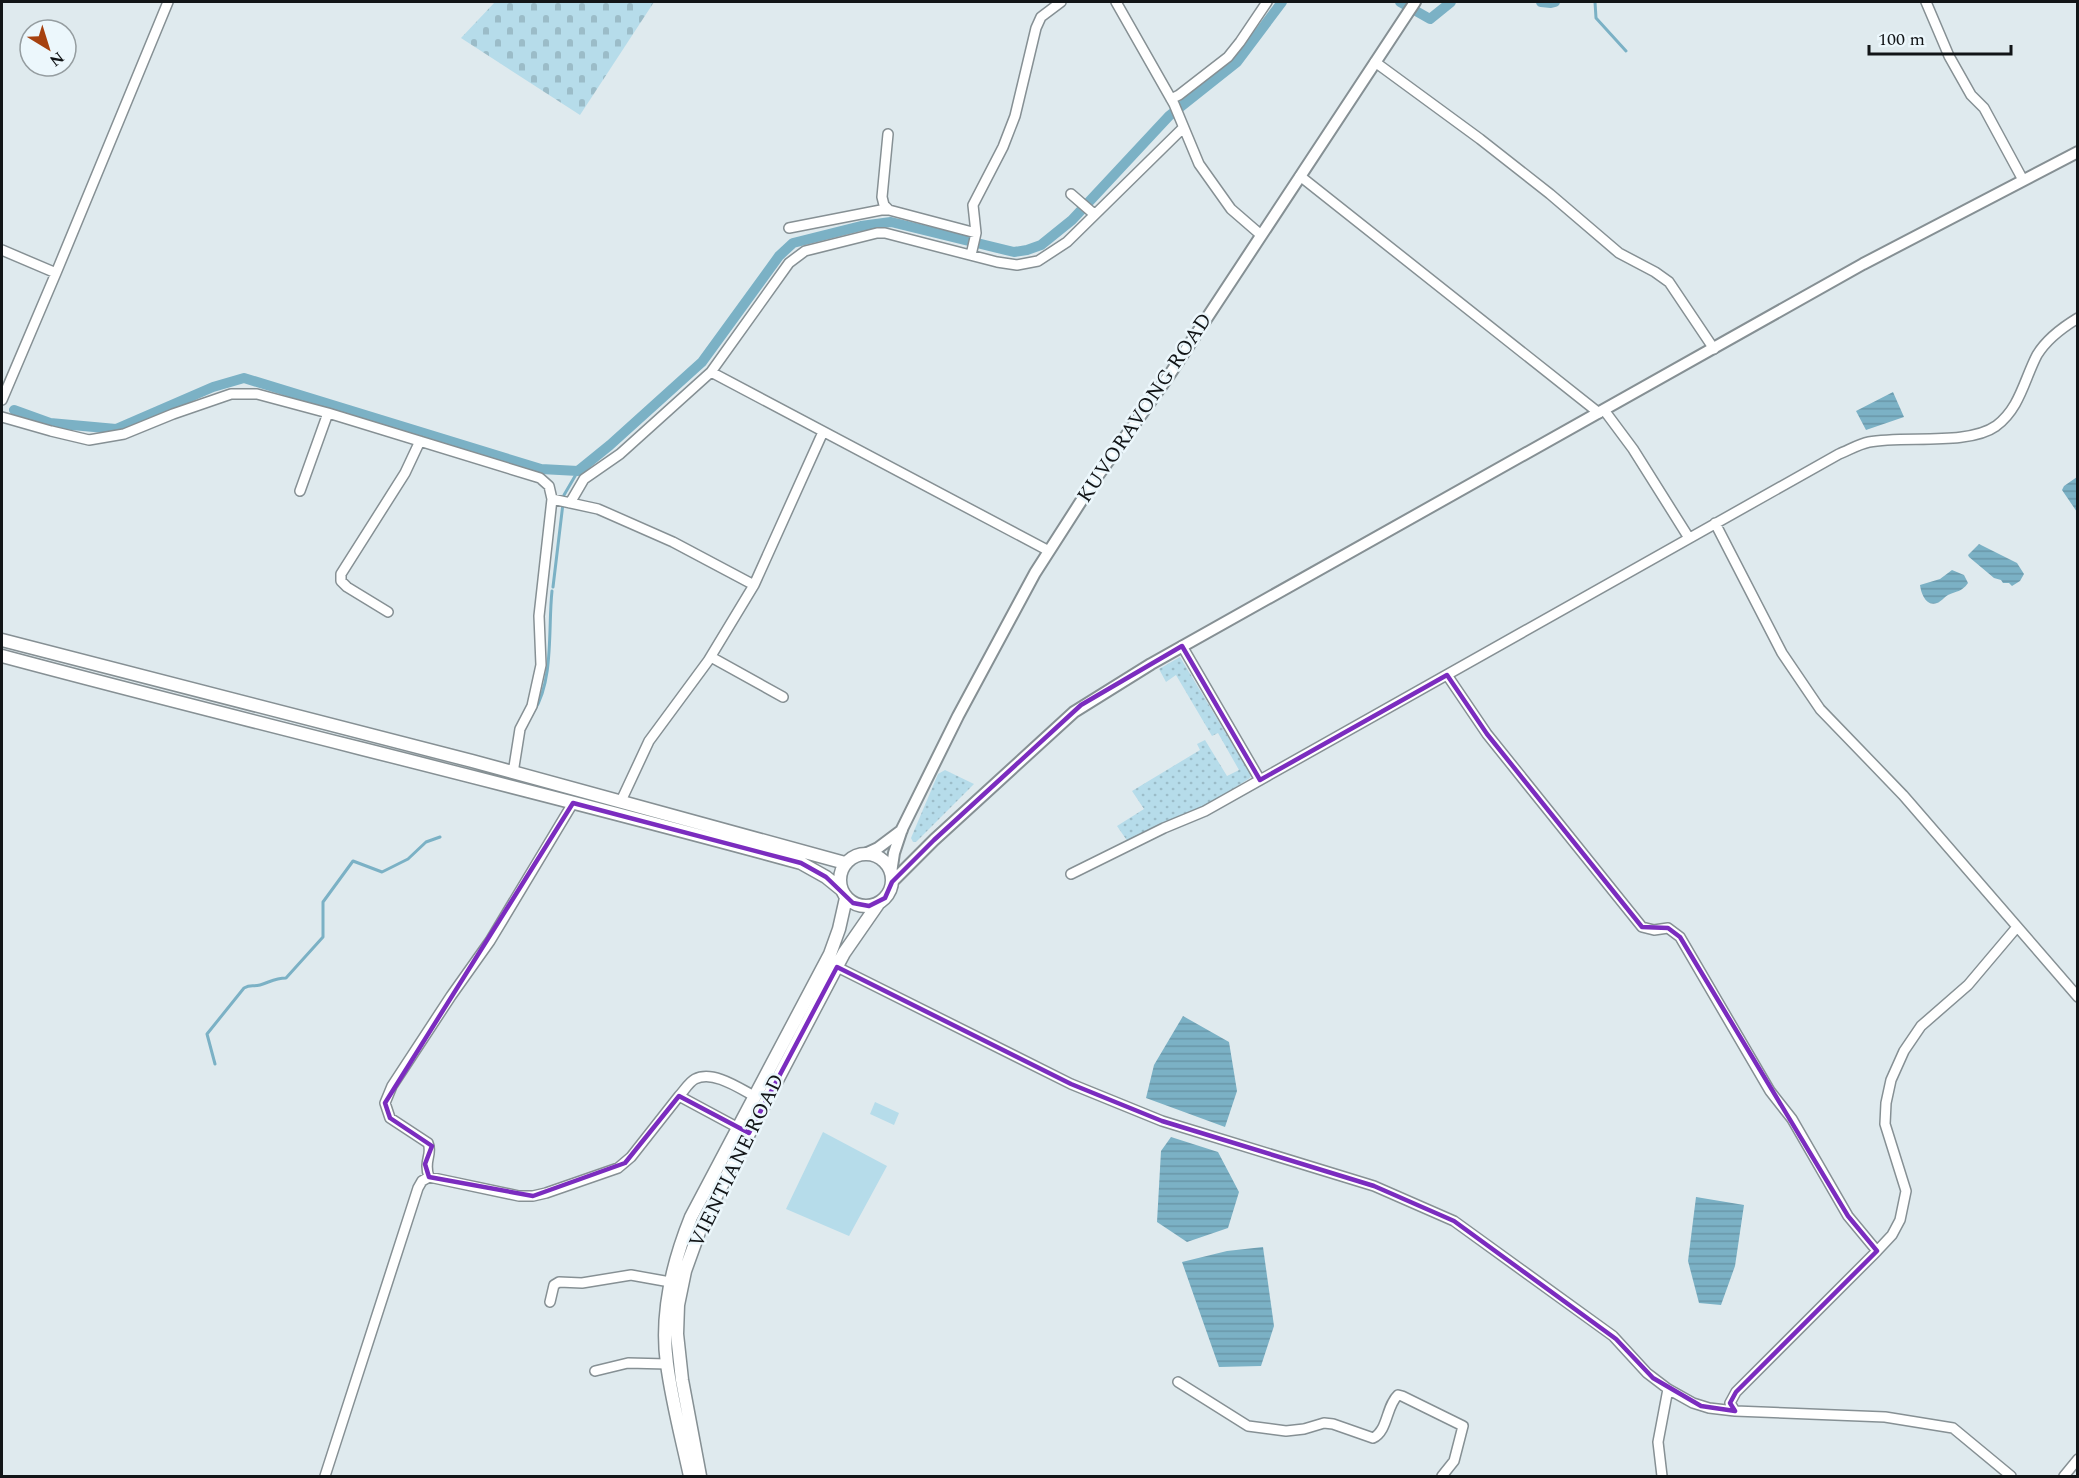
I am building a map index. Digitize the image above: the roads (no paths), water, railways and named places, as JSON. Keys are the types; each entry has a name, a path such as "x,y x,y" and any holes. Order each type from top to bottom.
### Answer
{"main road":[{"path":"2,640 472,761 845,864"},
{"path":"2,656 203,710 801,863 826,877 844,894 861,906 878,903 885,898 892,878 889,867 879,857 865,854 851,858 845,864 840,876 844,894 839,929 830,954 754,1096 743,1130 691,1217 680,1245 670,1282 666,1313 667,1364 690,1476"},
{"name":"VIENTIANE ROAD","path":"700,1476 682,1380 677,1334 678,1305 685,1271 703,1221 743,1130 862,924 878,903"}],"street":[{"path":"2,400 168,2"},
{"path":"971,255 976,233 973,206 1003,147 1015,116 1036,28 1041,17 1061,2"},
{"path":"1116,2 1173,101 1199,164 1232,209 1261,235"},
{"path":"1173,101 1228,57 1267,2"},
{"name":"KUVORAVONG ROAD","path":"892,878 894,853 902,829 958,716 1035,573 1094,481 1170,374 1415,2"},
{"path":"1926,2 1949,56 1971,95 1984,108 2023,180"},
{"path":"1375,62 1533,180 1619,253 1669,282 1713,348"},
{"path":"570,503 584,479 620,454 711,372 789,263 806,252 877,233 885,233 1017,265 1038,261 1067,242 1183,128"},
{"path":"888,134 882,197 889,210"},
{"path":"892,878 1081,705 1863,264 2078,153"},
{"path":"1300,176 1601,412 1633,449 1689,538"},
{"path":"1071,194 1094,214"},
{"path":"789,228 889,210 976,233"},
{"path":"2,250 56,273"},
{"path":"1071,874 1164,828 1205,811 1839,454 1870,442 1957,436 1981,433 1994,428 2010,413 2018,401 2038,354 2052,337 2078,318"},
{"path":"711,372 1049,551"},
{"path":"2,417 51,432 89,440 124,434 231,394 257,394 328,413 540,478 549,486 552,499 539,616 541,665 532,706 520,729 513,773"},
{"path":"300,491 328,413"},
{"path":"621,801 649,741 711,657 754,585 824,432"},
{"path":"388,612 347,587 341,580 341,574 405,473 420,441"},
{"path":"552,499 598,509 673,542 754,585"},
{"path":"1715,523 1782,653 1820,709 1903,795 2078,997"},
{"path":"1182,646 1260,780"},
{"path":"711,657 783,697"},
{"path":"1446,675 1487,734 1642,927 1651,930 1668,928 1680,937 1770,1091 1792,1119 1848,1216 1877,1251"},
{"path":"429,1177 425,1164 430,1148 428,1143 390,1118 385,1103 392,1086 451,996 490,942 573,803"},
{"path":"865,854 878,848 902,829"},
{"path":"1735,1411 1730,1403 1736,1392 1892,1235 1900,1220 1906,1191 1886,1124 1886,1103 1891,1080 1904,1051 1921,1026 1968,985 2017,927"},
{"path":"837,967 1081,1088 1162,1121 1374,1186 1454,1221 1616,1339 1647,1373 1668,1389 1701,1406 1735,1411 1885,1417 1953,1428 2011,1476"},
{"path":"325,1476 422,1181 429,1177 519,1196 546,1193 625,1163 694,1079 705,1076 727,1082 754,1096"},
{"path":"679,1096 743,1130"},
{"path":"550,1302 554,1285 559,1282 582,1283 631,1275 670,1282"},
{"path":"595,1371 628,1363 667,1364"},
{"path":"1178,1382 1248,1426 1286,1431 1304,1430 1324,1423 1373,1438 1379,1434 1393,1399 1398,1395 1402,1396 1463,1426 1454,1461 1442,1476"},
{"path":"1662,1476 1658,1442 1668,1389"},
{"path":"2064,1476 2078,1459"}],"waterway":[{"path":"14,410 50,423 116,429 213,387 244,378 541,469 578,471 702,362 779,256 793,243 861,226 891,222 1014,252 1041,245 1072,220 1169,116 1237,62 1282,2"},
{"path":"1400,2 1430,19 1451,2"},
{"path":"1541,2 1555,2"},
{"path":"1595,2 1596,18 1626,51"},
{"path":"553,587 564,495 578,471"},
{"path":"534,711 545,684 552,591"},
{"path":"215,1064 207,1034 244,988 286,978 323,937 323,902 353,861 382,872 408,859 426,842 440,837"}]}
